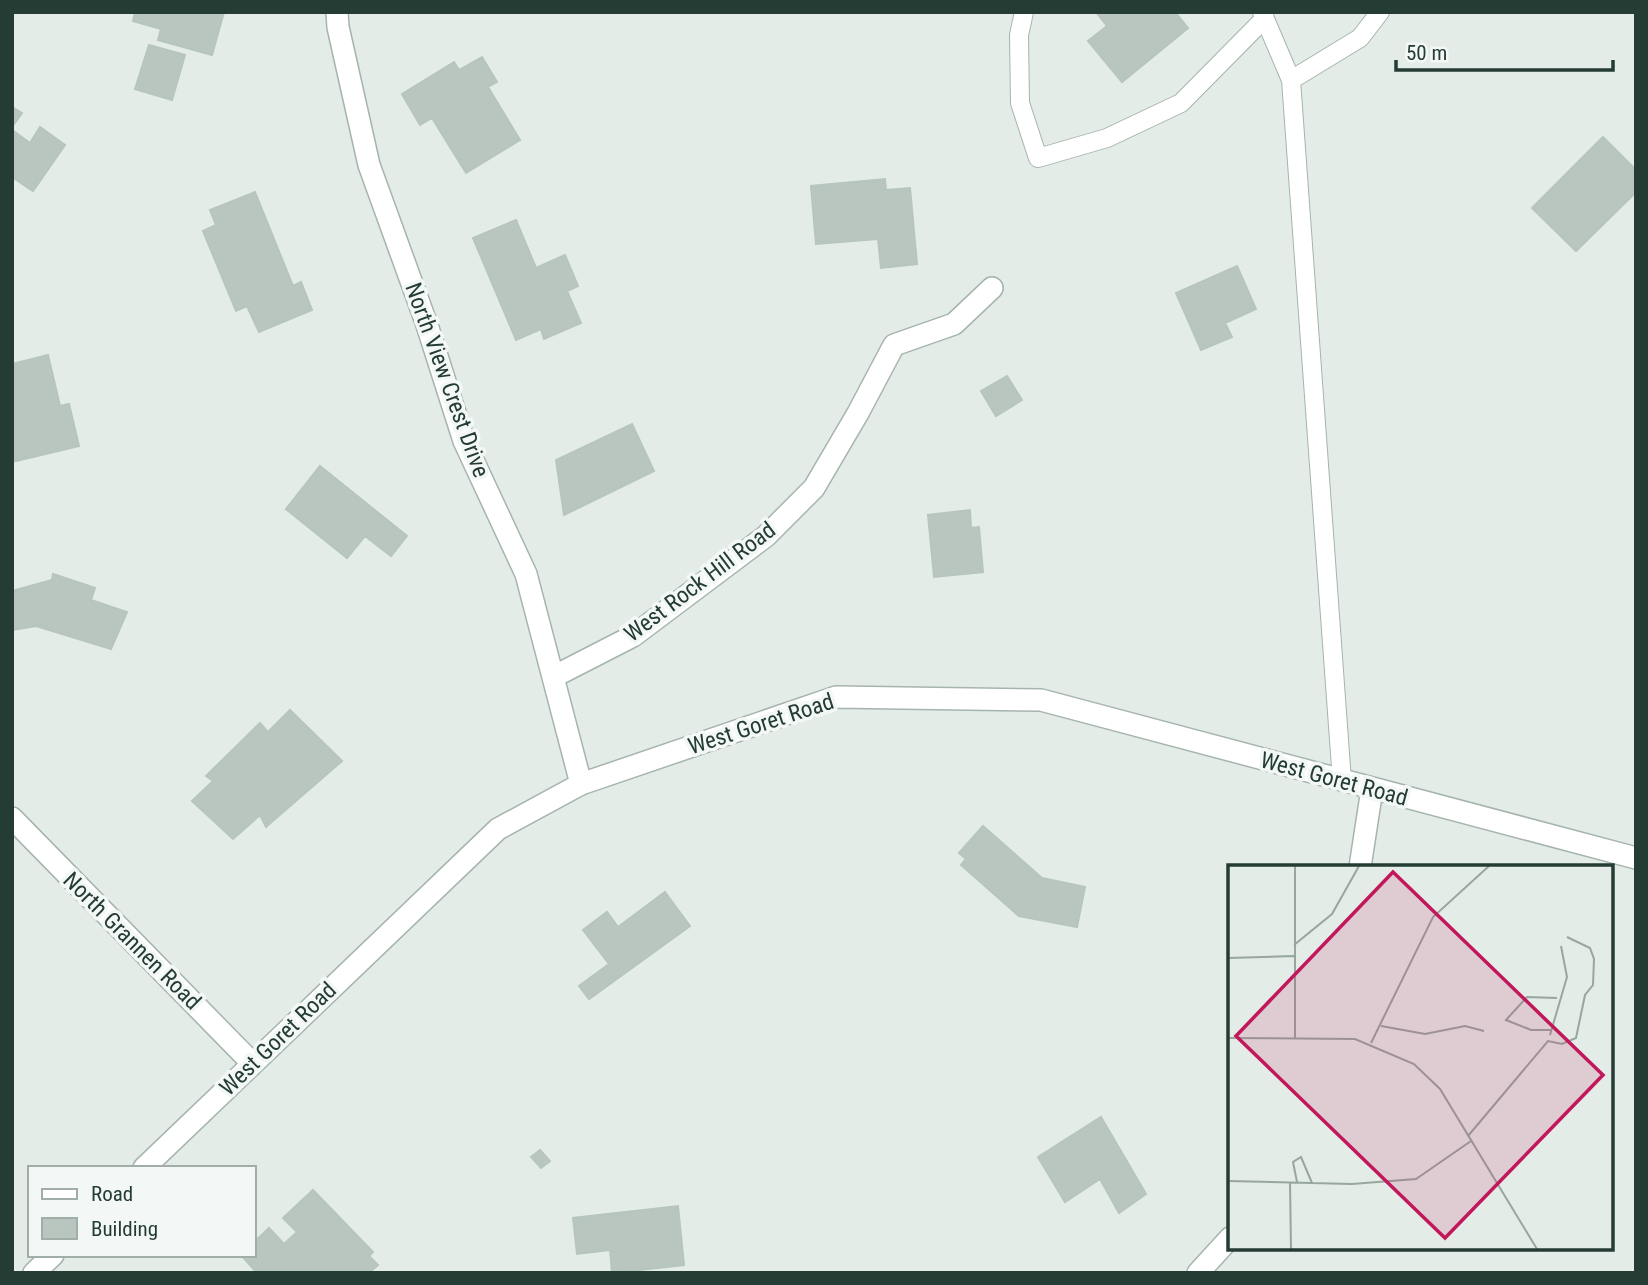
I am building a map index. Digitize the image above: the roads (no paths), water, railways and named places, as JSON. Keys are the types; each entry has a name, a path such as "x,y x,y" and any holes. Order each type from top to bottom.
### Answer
{"street":[{"name":"North View Crest Drive","path":"337,12 369,165 427,325 464,441 526,574 581,783"},
{"name":"West Rock Hill Road","path":"553,677 633,636 766,536 814,488 894,345 954,324 992,288"},
{"name":"West Goret Road","path":"146,1166 498,829 581,783 836,697 1041,701 1636,858"},
{"path":"1360,865 1372,789"},
{"name":"North Grannen Road","path":"12,818 253,1063"},
{"path":"1198,1273 1228,1240"},
{"path":"34,1273 51,1257"}],"lane":[{"path":"1024,12 1019,35 1020,103 1038,158 1107,138 1181,103 1263,15 1292,80 1342,781"},
{"path":"1292,80 1360,38 1380,12"}]}
